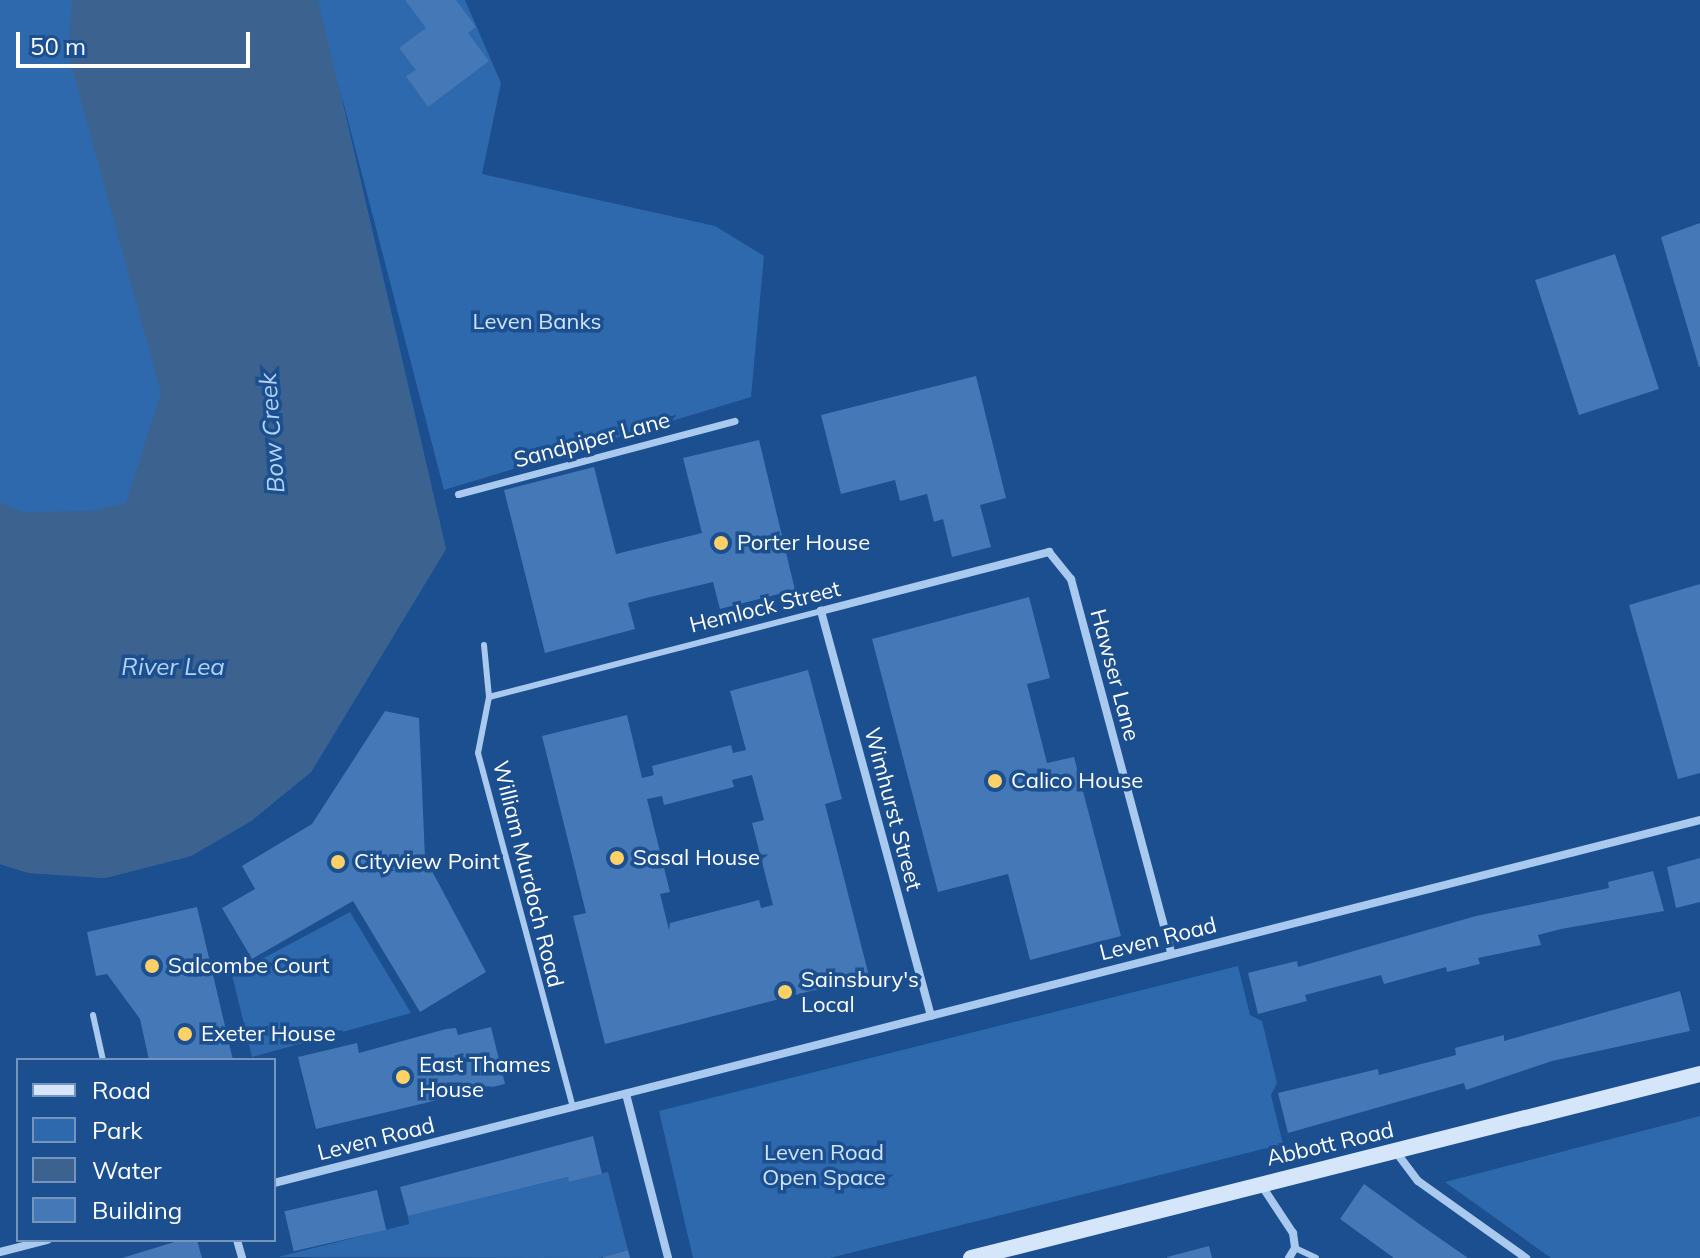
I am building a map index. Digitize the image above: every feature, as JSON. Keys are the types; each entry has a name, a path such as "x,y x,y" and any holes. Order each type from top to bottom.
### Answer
{"main road":[{"name":"Abbott Road","path":"971,1258 1700,1074"}],"street":[{"name":"Sandpiper Lane","path":"458,494 735,421"},
{"name":"Hemlock Street","path":"821,611 1049,552"},
{"name":"Hawser Lane","path":"1049,552 1071,579 1171,953"},
{"name":"Wimhurst Street","path":"821,611 931,1016"},
{"name":"Leven Road","path":"276,1182 1700,820"},
{"path":"626,1094 668,1258"},
{"path":"1396,1151 1418,1181 1526,1258"},
{"path":"1260,1183 1293,1233 1295,1248 1289,1258"},
{"path":"0,1252 39,1242"}],"lane":[{"name":"Hemlock Street","path":"489,697 821,611"},
{"name":"William Murdoch Road","path":"484,645 489,697 478,753 573,1108"},
{"path":"93,1015 103,1058"},
{"path":"1295,1248 1316,1258"}],"green space":[{"path":"0,0 126,0 235,476 0,584"},
{"name":"Leven Banks","path":"318,0 465,0 501,83 482,174 715,226 764,256 751,397 444,490 338,82 446,549 311,772 251,821 191,856 105,878 29,873 0,864 41,817"},
{"path":"350,912 411,1013 252,1057 232,975"},
{"name":"Leven Road Open Space","path":"1238,966 1250,1015 1262,1021 1277,1083 1271,1095 1283,1144 830,1258 693,1258 659,1111"},
{"path":"1700,1116 1700,1258 1551,1258 1445,1182"},
{"path":"608,1172 628,1250 599,1258 278,1257 409,1224 408,1216 568,1177 570,1182"}],"water":[{"name":"River Lea","path":"72,0 318,0 446,549 311,772 251,821 191,856 105,878 29,873 0,864 0,502 23,512 91,511 126,503 161,393 68,53"}],"building":[{"path":"405,0 456,0 476,27 468,33 489,61 428,107 406,76 416,70 399,48 426,28"},
{"path":"1700,223 1700,367 1699,367 1661,237"},
{"path":"1615,254 1659,389 1579,415 1535,280"},
{"path":"976,376 1006,498 980,505 991,547 952,557 943,519 934,522 927,494 900,501 895,480 841,494 821,415"},
{"name":"Porter House","path":"759,440 795,590 720,609 713,582 646,598 628,603 635,629 545,653 504,490 594,467 616,554 702,533 683,458"},
{"path":"1700,584 1700,773 1678,779 1629,605"},
{"name":"Calico House","path":"1029,597 1050,678 1027,684 1047,763 1074,757 1121,936 1030,960 1008,874 938,892 872,639"},
{"name":"Sasal House","path":"808,670 842,799 825,804 869,976 605,1044 573,916 586,913 542,736 627,715 642,778 654,775 652,766 731,745 733,753 746,750 730,691","holes":["752,775 764,820 752,823 773,905 761,908 759,900 670,923 669,930 660,894 670,892 647,799 662,796 664,805 734,787 732,780"]},
{"name":"Cityview Point","path":"385,711 419,718 425,858 486,972 420,1012 353,901 252,959 222,908 255,889 242,866 312,824"},
{"path":"1700,858 1700,902 1676,908 1667,867"},
{"path":"1653,871 1664,911 1561,929 1538,935 1541,945 1478,958 1480,964 1447,972 1446,967 1384,984 1381,975 1305,995 1307,1001 1258,1014 1248,973 1297,961 1298,967 1476,916 1609,888 1608,882"},
{"name":"Salcombe Court","path":"197,907 233,1058 149,1058 140,1019 107,974 96,976 87,932"},
{"path":"1680,991 1690,1031 1552,1061 1466,1090 1464,1083 1288,1133 1278,1093 1378,1069 1379,1075 1456,1055 1455,1048 1504,1035 1504,1041"},
{"name":"East Thames House","path":"491,1027 505,1084 316,1129 298,1057 357,1043 359,1053 446,1029 456,1028 458,1035"},
{"path":"593,1136 602,1174 569,1182 568,1177 408,1216 400,1187"},
{"path":"1364,1184 1468,1258 1394,1258 1340,1219"},
{"path":"377,1190 386,1230 294,1251 284,1211"},
{"path":"174,1242 198,1242 202,1258 122,1258"},
{"path":"1209,1246 1212,1258 1167,1258 1167,1257"},
{"path":"628,1250 630,1258 603,1258 603,1257"}],"place":[{"name":"Porter House","path":"721,543"},
{"name":"Calico House","path":"995,781"},
{"name":"Sasal House","path":"617,858"},
{"name":"Cityview Point","path":"338,862"},
{"name":"Salcombe Court","path":"152,966"},
{"name":"Sainsbury's Local","path":"785,992"},
{"name":"Exeter House","path":"185,1034"},
{"name":"East Thames House","path":"403,1077"}],"water label":[{"name":"Bow Creek","path":"272,433"}]}
